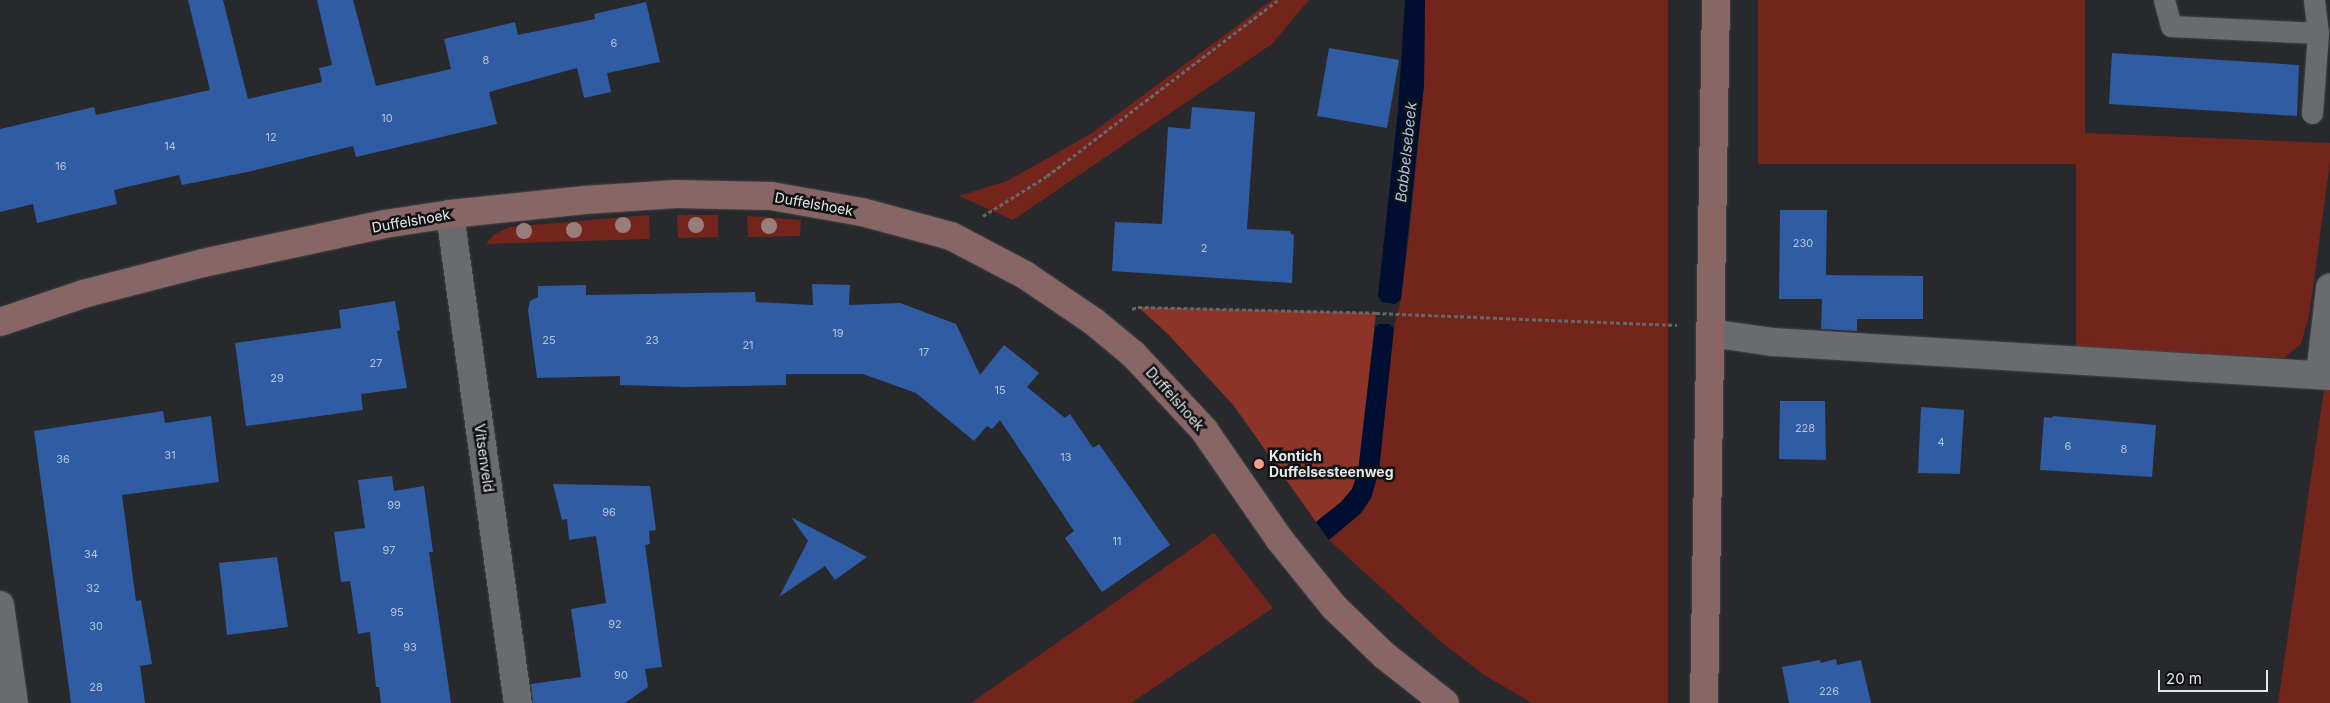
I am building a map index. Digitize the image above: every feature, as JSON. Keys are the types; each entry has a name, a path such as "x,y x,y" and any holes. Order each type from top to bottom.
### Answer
{"street":[{"path":"1704,703 1716,0"},
{"name":"Duffelshoek","path":"0,322 83,294 203,263 385,224 450,214 634,196 755,195 862,212 951,236 1025,275 1093,321 1141,361 1204,430 1280,540 1334,607 1385,656 1445,703"},
{"name":"Vitsenveld","path":"450,214 518,703"},
{"path":"1710,333 1774,342 2325,376 2330,288"},
{"path":"0,605 14,703"}],"lane":[{"path":"2164,0 2171,26 2318,33"},
{"path":"2312,113 2318,33 2314,0"}],"path":[{"path":"951,236 1047,176 1278,0"},
{"path":"1093,321 1138,307 1686,325 1710,333"}],"shaded area":[{"path":"1272,0 1309,0 1272,44 1013,220 959,196 1007,181 1092,133"},
{"path":"1425,0 1668,0 1668,703 1532,703 1484,675 1440,641 1329,540 1361,513 1371,498 1379,470 1394,328 1401,299 1409,236 1424,85"},
{"path":"1758,0 2085,0 2085,133 2330,143 2330,162 2309,316 2301,344 2284,358 2076,347 2076,164 1758,164"},
{"path":"649,215 650,239 486,244 493,235 509,227"},
{"path":"677,215 718,215 718,237 678,238"},
{"path":"747,216 801,220 800,236 748,237"},
{"path":"1138,307 1376,313 1358,472 1352,489 1341,502 1316,522 1234,406 1168,334"},
{"path":"2324,389 2330,389 2330,703 2278,703"},
{"path":"1214,533 1273,608 1131,703 971,703"}],"water":[{"name":"Babbelsebeek","path":"1405,0 1425,0 1424,85 1401,299 1395,304 1382,302 1378,296 1398,110"},
{"path":"1379,324 1389,324 1394,328 1379,470 1371,498 1361,513 1329,540 1316,522 1341,502 1352,489 1358,472 1375,327"}],"building":[{"path":"188,0 223,0 248,99 322,82 319,68 332,65 317,0 353,0 376,86 451,69 444,39 515,22 518,35 595,19 594,14 646,2 660,62 607,73 611,92 584,98 577,68 489,92 497,124 356,157 353,146 252,171 182,185 179,175 114,190 117,204 37,223 33,204 0,212 0,129 94,107 96,115 210,90"},
{"path":"1329,48 1399,60 1387,128 1317,116"},
{"path":"2112,53 2299,65 2297,116 2109,104"},
{"path":"1192,107 1255,112 1247,229 1290,231 1294,235 1292,283 1112,271 1115,222 1162,224 1168,127 1190,129"},
{"path":"1780,210 1827,210 1826,275 1923,276 1923,319 1857,319 1857,331 1821,329 1822,299 1779,299"},
{"path":"812,284 850,285 849,305 900,303 956,324 980,375 1004,345 1039,373 1027,387 1065,418 1070,414 1093,448 1099,444 1170,545 1102,592 1065,538 1074,531 1000,420 992,429 987,426 974,441 916,393 863,374 786,374 786,385 685,387 620,385 620,376 537,378 528,310 530,301 538,297 538,286 586,285 586,295 755,292 756,302 813,305"},
{"path":"395,301 400,330 397,331 407,388 361,394 363,410 246,426 235,343 341,328 339,310"},
{"path":"1780,401 1825,401 1826,460 1779,459"},
{"path":"1921,407 1964,410 1960,474 1918,473"},
{"path":"163,411 165,423 211,416 219,482 122,495 136,601 141,600 152,664 140,666 145,703 71,703 34,431"},
{"path":"2053,416 2156,425 2152,477 2040,470 2044,417 2052,418"},
{"path":"392,476 394,491 424,486 433,552 429,552 451,703 381,703 379,687 376,687 370,632 358,634 350,581 341,582 334,532 365,528 358,480"},
{"path":"553,484 650,486 656,530 649,531 650,544 645,545 662,667 645,669 648,687 625,703 533,703 531,684 581,677 571,609 606,603 596,536 569,540 567,519 562,520"},
{"path":"791,517 867,557 835,580 825,566 779,597 808,541"},
{"path":"277,557 288,627 227,635 219,563"},
{"path":"1836,659 1837,665 1861,660 1871,703 1789,703 1782,667 1820,660 1821,663"}],"place":[{"name":"Kontich Duffelsesteenweg","path":"1259,464"}]}
